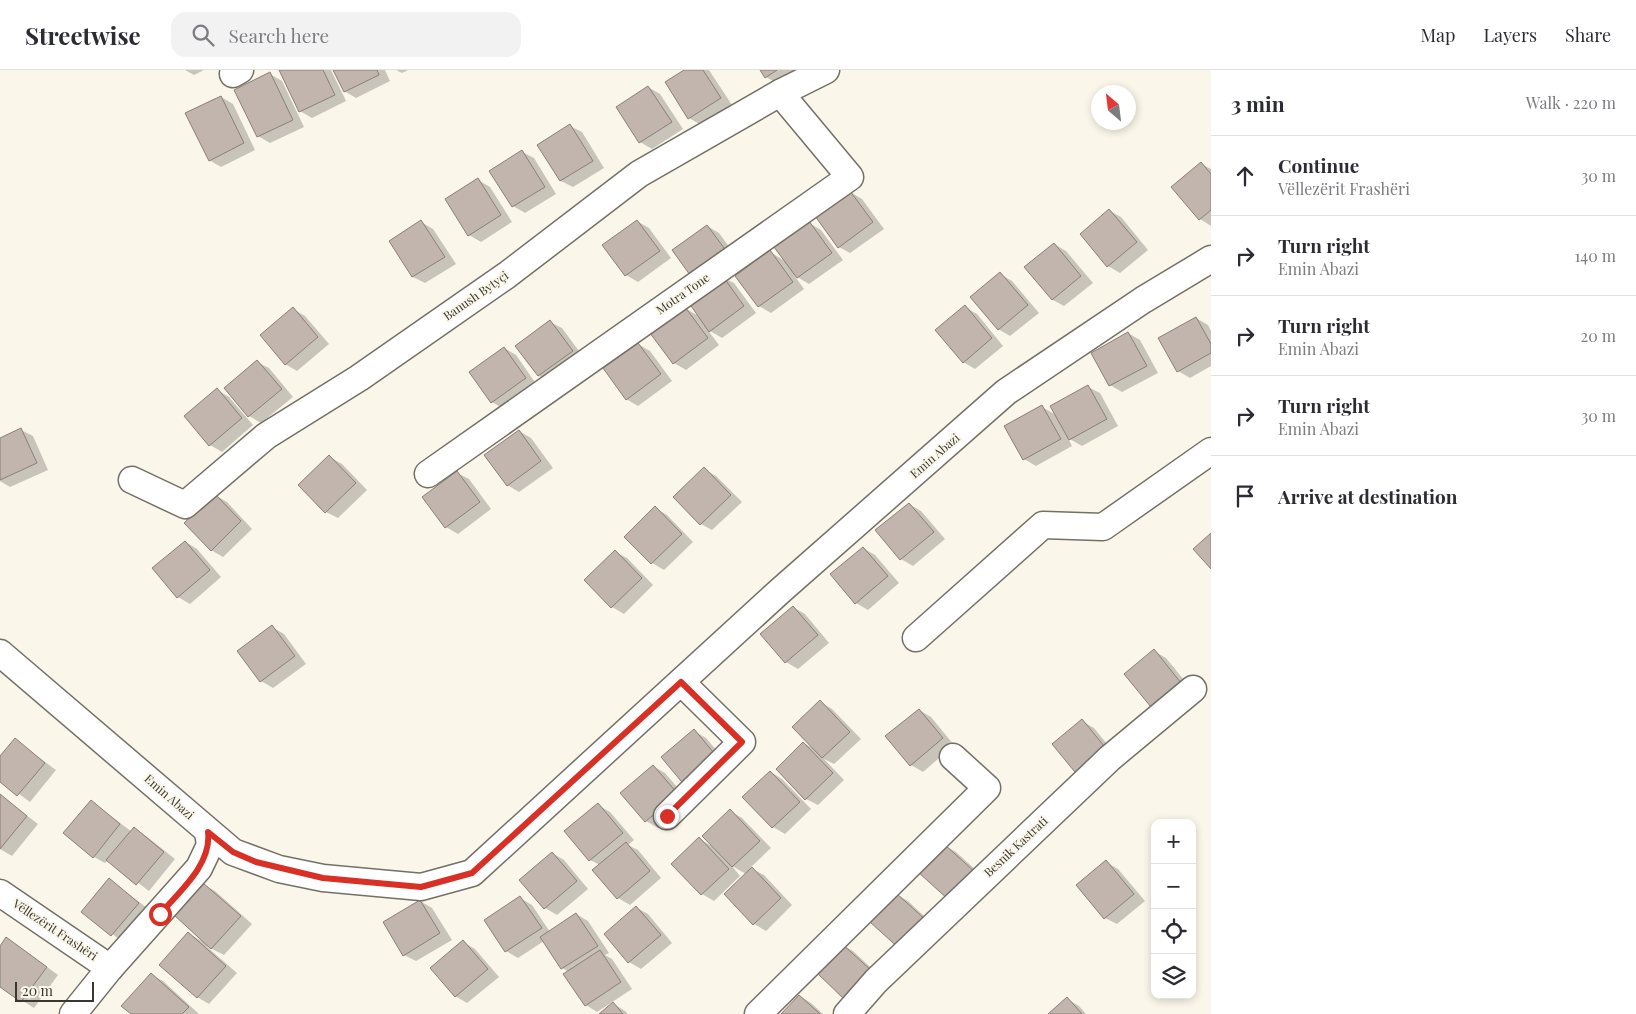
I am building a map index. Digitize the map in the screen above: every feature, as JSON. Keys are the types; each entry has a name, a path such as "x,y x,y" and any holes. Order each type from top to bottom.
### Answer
{"street":[{"name":"Banush Bytyçi","path":"132,480 185,505 266,436 359,378 507,275 638,174 780,93 826,70"},
{"name":"Motra Tone","path":"428,474 850,177 780,93"},
{"name":"Emin Abazi","path":"0,653 233,852 256,862 323,878 421,887 472,873 780,591 1006,392 1143,300 1211,259"},
{"path":"916,638 1043,525 1103,527 1211,451"},
{"path":"667,816 742,742 681,682"},
{"name":"Besnik Kastrati","path":"847,1014 883,974 1110,758 1193,689"},
{"path":"758,1014 987,788 953,757"},
{"name":"Vëllezërit Frashëri","path":"73,1014 110,968 199,868 210,846 208,832"},
{"name":"Vëllezërit Frashëri","path":"0,893 110,968"}],"building":[{"path":"279,70 323,70 335,95 299,112"},
{"path":"333,70 377,70 379,75 344,92"},
{"path":"684,70 703,70 721,98 688,119 665,82"},
{"path":"760,70 777,70 765,78"},
{"path":"270,72 293,120 257,137 234,90"},
{"path":"648,86 672,122 639,143 616,107"},
{"path":"221,96 244,143 209,161 185,113"},
{"path":"570,124 593,161 560,181 537,145"},
{"path":"522,150 545,187 512,207 489,171"},
{"path":"1201,162 1211,174 1211,210 1199,220 1171,187"},
{"path":"478,178 501,215 468,236 445,199"},
{"path":"850,191 873,222 838,248 815,216"},
{"path":"1109,209 1137,242 1107,267 1080,234"},
{"path":"421,220 445,257 412,277 389,241"},
{"path":"637,220 660,251 625,276 602,245"},
{"path":"809,221 832,253 797,278 774,247"},
{"path":"707,225 730,256 695,282 672,250"},
{"path":"1054,243 1081,276 1052,300 1024,267"},
{"path":"770,250 793,282 758,307 735,276"},
{"path":"1000,272 1028,305 998,330 970,297"},
{"path":"722,275 744,306 709,332 687,300"},
{"path":"965,305 992,338 963,363 935,330"},
{"path":"293,307 318,337 285,365 260,335"},
{"path":"685,307 708,338 673,364 650,333"},
{"path":"1196,317 1211,344 1211,353 1177,372 1158,338"},
{"path":"550,320 573,351 538,376 515,346"},
{"path":"1128,332 1147,366 1109,386 1091,353"},
{"path":"638,343 661,374 626,400 603,368"},
{"path":"504,347 526,378 491,403 469,372"},
{"path":"257,360 282,389 248,417 224,388"},
{"path":"1088,385 1107,419 1069,440 1050,406"},
{"path":"217,388 242,418 209,446 184,416"},
{"path":"1042,405 1061,439 1023,460 1004,426"},
{"path":"21,428 37,463 0,480 0,438"},
{"path":"519,430 541,461 507,486 484,455"},
{"path":"329,455 356,483 325,513 298,485"},
{"path":"704,467 731,495 700,525 673,497"},
{"path":"457,471 480,502 445,528 422,497"},
{"path":"215,494 241,521 211,551 184,523"},
{"path":"909,503 934,532 900,560 875,530"},
{"path":"655,506 682,534 651,564 624,537"},
{"path":"1211,533 1211,569 1193,549"},
{"path":"185,541 210,570 177,598 152,568"},
{"path":"863,547 888,576 855,604 830,574"},
{"path":"615,550 642,578 611,608 584,580"},
{"path":"793,606 818,635 785,663 760,634"},
{"path":"272,625 295,656 260,682 237,651"},
{"path":"1154,649 1181,683 1151,707 1124,674"},
{"path":"820,700 850,732 822,758 792,727"},
{"path":"919,709 943,738 910,766 885,736"},
{"path":"1082,719 1109,752 1079,777 1052,744"},
{"path":"694,729 719,759 686,787 661,757"},
{"path":"15,738 45,763 17,796 0,782 0,756"},
{"path":"803,742 833,773 805,800 776,769"},
{"path":"653,765 678,794 645,822 620,793"},
{"path":"770,771 800,802 772,828 742,797"},
{"path":"0,794 27,816 0,849"},
{"path":"91,800 120,824 93,858 63,833"},
{"path":"598,803 623,833 589,861 564,831"},
{"path":"730,809 760,841 732,867 702,836"},
{"path":"134,827 164,852 136,885 106,860"},
{"path":"699,837 729,869 701,895 671,864"},
{"path":"626,842 650,871 617,899 592,870"},
{"path":"944,844 976,873 950,901 918,872"},
{"path":"552,852 577,881 544,909 519,880"},
{"path":"1106,860 1134,894 1104,919 1076,885"},
{"path":"752,867 781,898 753,925 724,894"},
{"path":"109,878 139,903 111,936 81,912"},
{"path":"203,883 241,916 211,949 174,915"},
{"path":"896,893 928,922 902,951 870,922"},
{"path":"520,896 542,928 505,952 484,920"},
{"path":"420,900 440,933 403,956 383,922"},
{"path":"636,906 661,935 628,963 604,934"},
{"path":"576,913 598,946 561,969 540,937"},
{"path":"188,932 226,966 197,998 159,965"},
{"path":"6,937 47,967 21,1002 0,987 0,946"},
{"path":"463,940 488,969 455,997 430,968"},
{"path":"841,943 873,972 846,1001 815,971"},
{"path":"600,950 621,982 585,1006 563,974"},
{"path":"151,973 189,1007 182,1014 131,1014 121,1006"},
{"path":"799,995 820,1014 781,1014"},
{"path":"1067,997 1082,1014 1048,1014"},
{"path":"613,1002 623,1014 599,1014"}],"route":[{"path":"160,914 199,868 210,846 208,832 233,852 256,862 323,878 421,887 472,873 681,682 742,742 667,816"}]}
